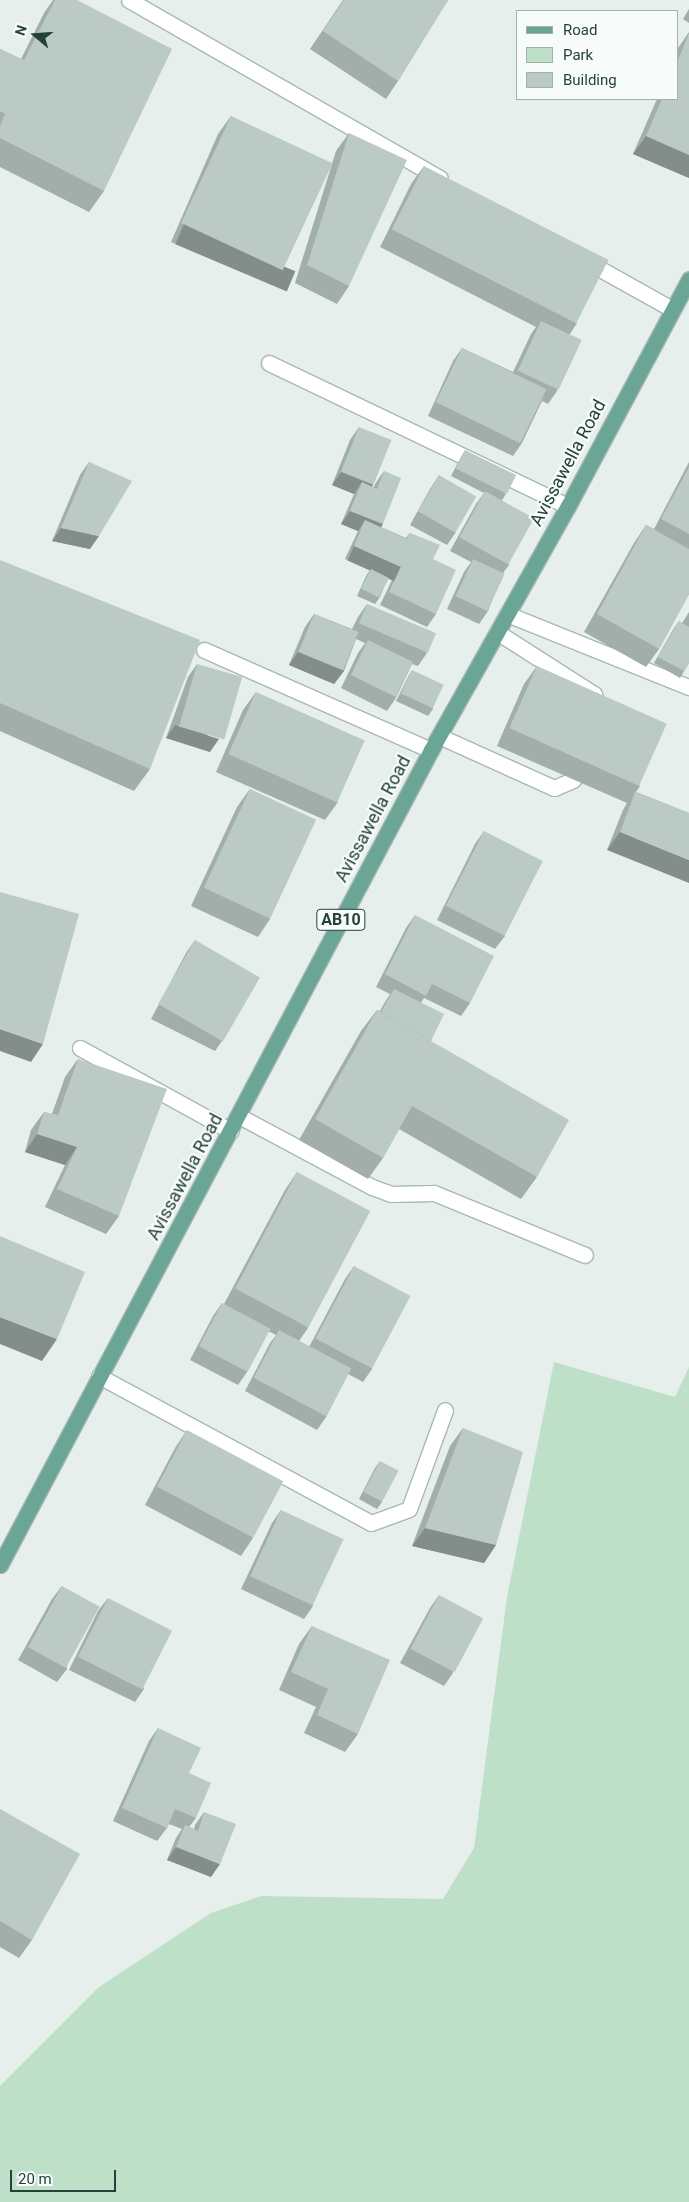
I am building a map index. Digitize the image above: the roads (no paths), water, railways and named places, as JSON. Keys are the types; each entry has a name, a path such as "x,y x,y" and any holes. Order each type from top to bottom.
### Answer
{"main road":[{"name":"Avissawella Road","path":"0,1565 99,1376 232,1131 431,750 568,506 689,279"}],"street":[{"path":"129,0 458,188"},
{"path":"570,252 672,309"},
{"path":"269,363 568,506"},
{"path":"507,614 689,688"},
{"path":"497,632 594,694 599,716"},
{"path":"204,650 431,750"},
{"path":"439,736 554,788 573,780"},
{"path":"80,1048 232,1131"},
{"path":"239,1116 372,1187 391,1194 434,1193 585,1255"},
{"path":"99,1376 371,1523 409,1509 445,1410"}]}
